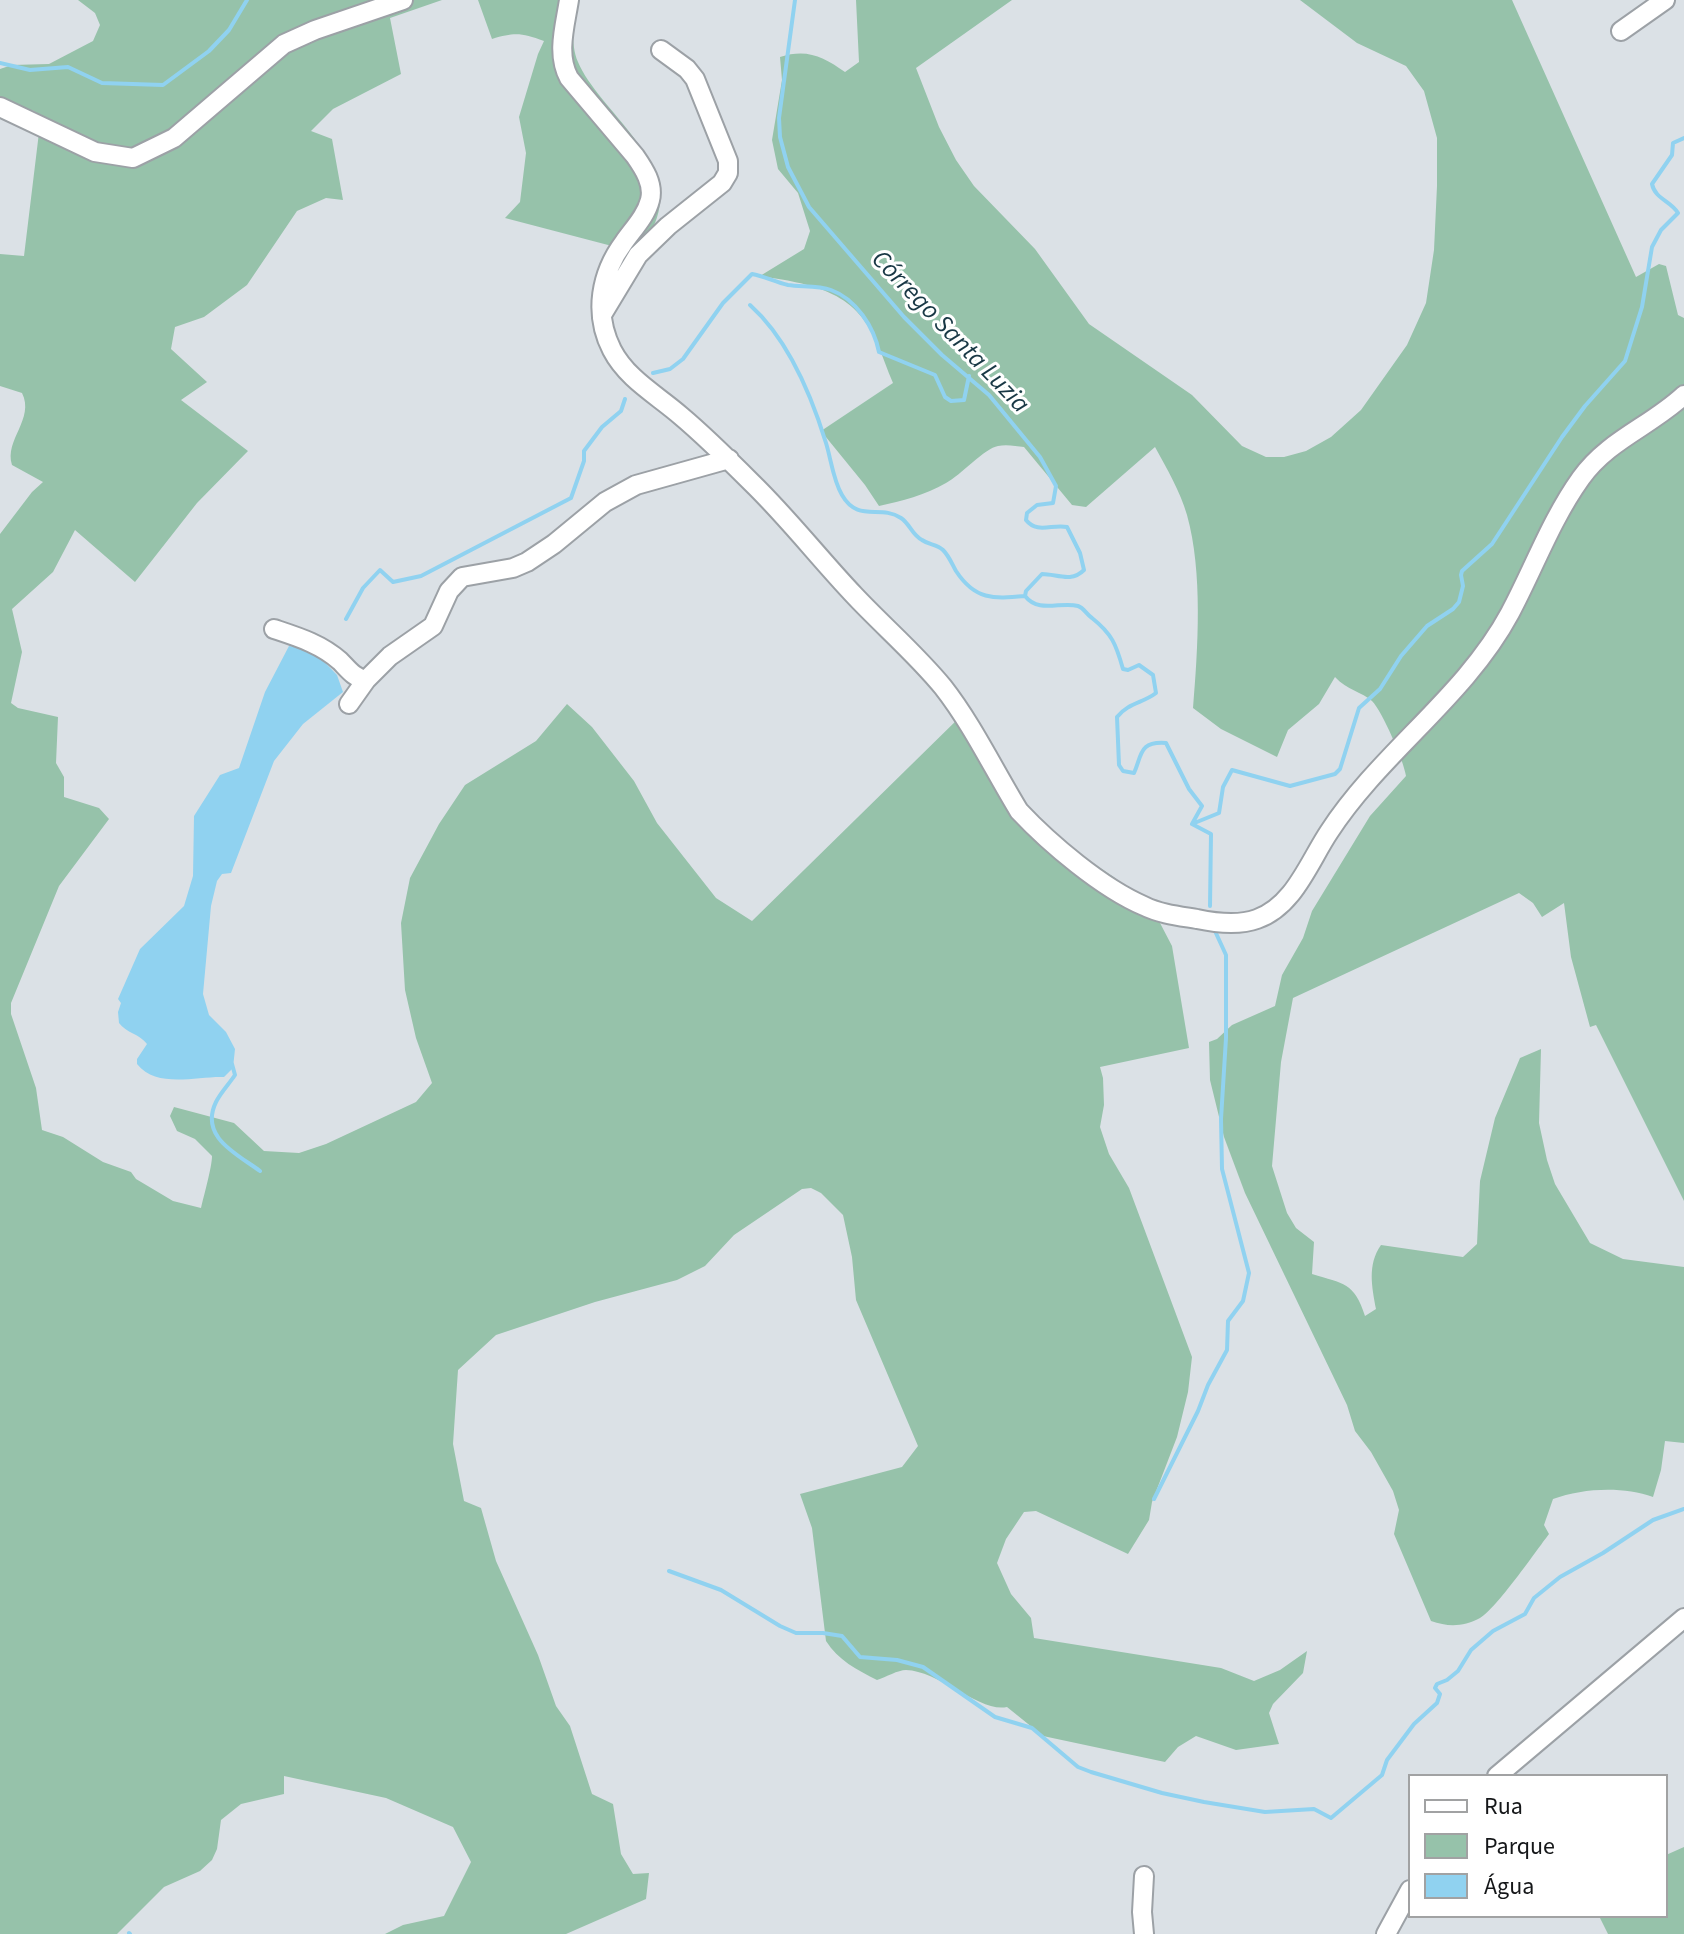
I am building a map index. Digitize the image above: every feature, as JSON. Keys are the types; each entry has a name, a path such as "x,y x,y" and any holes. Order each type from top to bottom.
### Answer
{"street":[{"path":"0,107 95,152 133,158 174,138 284,44 403,0"},
{"path":"569,0 561,56 563,66 569,78 635,156 645,170 650,187 650,199 644,213 611,260 602,292 604,331 622,367 729,459 943,688 1019,811 1033,826 1114,890 1144,907 1163,913 1230,923 1258,919 1287,899 1330,829 1370,779 1469,672 1510,613 1557,517 1582,476 1607,449 1684,395"},
{"path":"1621,31 1665,0"},
{"path":"603,313 638,255 668,226 722,183 728,173 725,149 695,79 687,69 661,50"},
{"path":"349,704 366,680 390,656 433,626 449,591 462,577 513,568 527,562 561,539 605,502 636,485 729,459"},
{"path":"274,629 316,644 332,654 353,675 366,680"},
{"path":"1499,1774 1684,1618"},
{"path":"1144,1876 1144,1934"},
{"path":"1386,1934 1408,1894"}],"green space":[{"path":"78,0 442,0 390,18 401,74 333,109 311,131 332,139 343,200 326,198 297,211 247,285 204,317 175,327 171,349 207,382 181,400 248,451 197,503 135,582 75,530 53,572 12,609 22,652 11,703 18,708 58,717 56,763 64,777 64,797 99,808 109,819 59,886 11,1003 11,1014 36,1088 42,1130 63,1137 103,1162 131,1172 136,1179 173,1201 201,1208 212,1156 195,1139 177,1131 170,1116 174,1107 234,1123 264,1151 299,1153 326,1144 416,1102 432,1083 416,1038 405,990 401,923 410,878 439,824 465,785 536,741 567,704 592,727 634,781 657,823 716,898 752,921 963,714 1040,827 1115,878 1160,923 1172,946 1189,1048 1100,1067 1104,1105 1100,1127 1109,1154 1129,1188 1192,1357 1188,1392 1177,1437 1152,1502 1149,1520 1128,1554 1036,1511 1024,1512 1006,1539 997,1563 1011,1594 1031,1618 1034,1638 1221,1668 1254,1681 1280,1670 1307,1651 1303,1673 1273,1704 1269,1713 1279,1744 1236,1750 1196,1736 1178,1747 1165,1762 1043,1736 1007,1707 985,1704 932,1677 903,1670 877,1680 836,1654 826,1641 812,1528 800,1494 902,1467 918,1446 856,1300 852,1257 843,1215 821,1193 811,1188 802,1189 734,1235 705,1266 677,1280 595,1302 496,1335 458,1370 453,1444 464,1501 481,1508 496,1561 538,1655 556,1706 570,1726 592,1794 613,1804 621,1854 633,1874 649,1873 646,1899 566,1934 385,1934 403,1925 444,1916 471,1862 453,1827 386,1798 284,1776 284,1794 241,1804 221,1820 217,1849 212,1860 200,1871 164,1887 117,1934 0,1934 0,534 43,482 12,465 12,447 25,412 25,403 22,393 0,386 0,254 24,256 41,116 34,111 0,102 0,69 12,65 49,64 93,41 100,25 95,13"},
{"path":"478,0 575,0 573,39 578,62 588,80 648,158 657,179 660,201 655,223 631,251 505,218 520,202 526,153 519,117 544,41 518,34 492,39"},
{"path":"856,0 1012,0 916,68 939,127 956,160 974,186 1035,249 1089,324 1192,395 1242,446 1266,457 1284,457 1306,451 1331,437 1361,410 1407,345 1426,303 1434,250 1437,138 1424,91 1406,66 1357,43 1300,0 1512,0 1636,277 1659,264 1666,266 1678,315 1684,318 1684,1201 1596,1025 1590,1027 1571,957 1564,903 1542,917 1533,903 1519,893 1293,998 1281,1062 1272,1166 1287,1213 1296,1228 1314,1242 1312,1274 1352,1290 1365,1316 1376,1309 1372,1268 1381,1245 1463,1257 1477,1244 1480,1181 1495,1118 1520,1058 1541,1049 1539,1123 1547,1160 1555,1184 1590,1243 1623,1259 1684,1267 1684,1443 1665,1441 1653,1497 1629,1491 1603,1490 1577,1492 1553,1499 1544,1525 1549,1534 1496,1603 1474,1621 1456,1625 1431,1621 1394,1534 1399,1510 1393,1491 1355,1431 1347,1405 1245,1193 1224,1137 1210,1080 1209,1042 1232,1025 1275,1006 1282,975 1303,938 1312,911 1370,816 1406,776 1401,759 1387,725 1372,701 1335,677 1319,704 1288,730 1277,757 1221,729 1193,708 1198,611 1192,537 1181,497 1155,447 1086,507 1072,505 1024,447 1008,445 986,452 938,487 879,506 821,431 893,383 868,325 857,311 814,287 760,276 804,249 810,231 798,193 778,169 772,140 782,80 780,57 807,54 830,62 845,72 859,62"},
{"path":"1684,1847 1684,1934 1608,1934 1600,1918 1668,1918 1668,1854"}],"water":[{"path":"289,646 312,649 337,675 343,692 303,724 274,761 231,873 222,874 217,881 211,906 203,994 209,1015 226,1032 235,1049 233,1068 224,1077 178,1080 155,1076 137,1064 147,1044 119,1023 121,1003 118,999 140,949 184,906 193,876 194,816 220,775 239,768 265,692"}],"waterway":[{"path":"0,63 30,70 68,67 102,83 163,85 209,51 229,30 247,0"},
{"name":"Córrego Santa Luzia","path":"795,0 779,118 780,137 788,167 809,207 904,317 989,395 1040,457 1056,486 1053,503 1037,505 1027,513 1026,520 1040,528 1067,527 1080,553 1084,570 1069,577 1042,574 1025,596"},
{"name":"Córrego Santa Luzia","path":"1192,824 1219,813 1223,787 1232,770 1290,786 1335,774 1340,769 1359,708 1380,689 1401,656 1427,626 1459,602 1463,586 1462,571 1492,544 1562,437 1625,361 1642,307 1652,247 1661,230 1678,213 1656,193 1652,184 1672,155 1673,143 1684,138"},
{"path":"653,373 670,369 683,359 723,303 752,274 788,285 821,287 840,294 862,315 873,333 879,352 935,375 945,397 951,401 964,400 969,376"},
{"path":"750,305 776,334 797,368 820,424 836,483 848,503 862,511 885,512 901,518 919,538 943,550 970,588 986,596 1025,596"},
{"path":"346,619 363,588 380,570 393,582 421,576 571,498 584,461 584,451 602,427 621,411 625,399"},
{"name":"Córrego Santa Luzia","path":"1025,596 1043,606 1080,607 1109,635 1123,669 1139,665 1153,675 1156,693 1117,717 1119,765 1123,771 1134,773 1146,747 1166,743 1189,789 1202,806 1192,824"},
{"path":"1192,824 1211,834 1210,906"},
{"path":"1154,1499 1227,1350 1228,1321 1243,1301 1249,1273 1222,1169 1226,955 1215,931"},
{"path":"232,1064 235,1075 216,1102 212,1125 216,1135 231,1151 260,1171"},
{"path":"669,1571 721,1590 796,1633 842,1636 860,1657 897,1660 923,1667 995,1717 1032,1728 1078,1767 1091,1772 1204,1802 1265,1812 1314,1809 1331,1818 1382,1775 1387,1760 1414,1724 1437,1703 1440,1694 1435,1688 1437,1684 1458,1671 1471,1650 1493,1631 1525,1614 1534,1598 1560,1577 1653,1520 1684,1509"}]}
